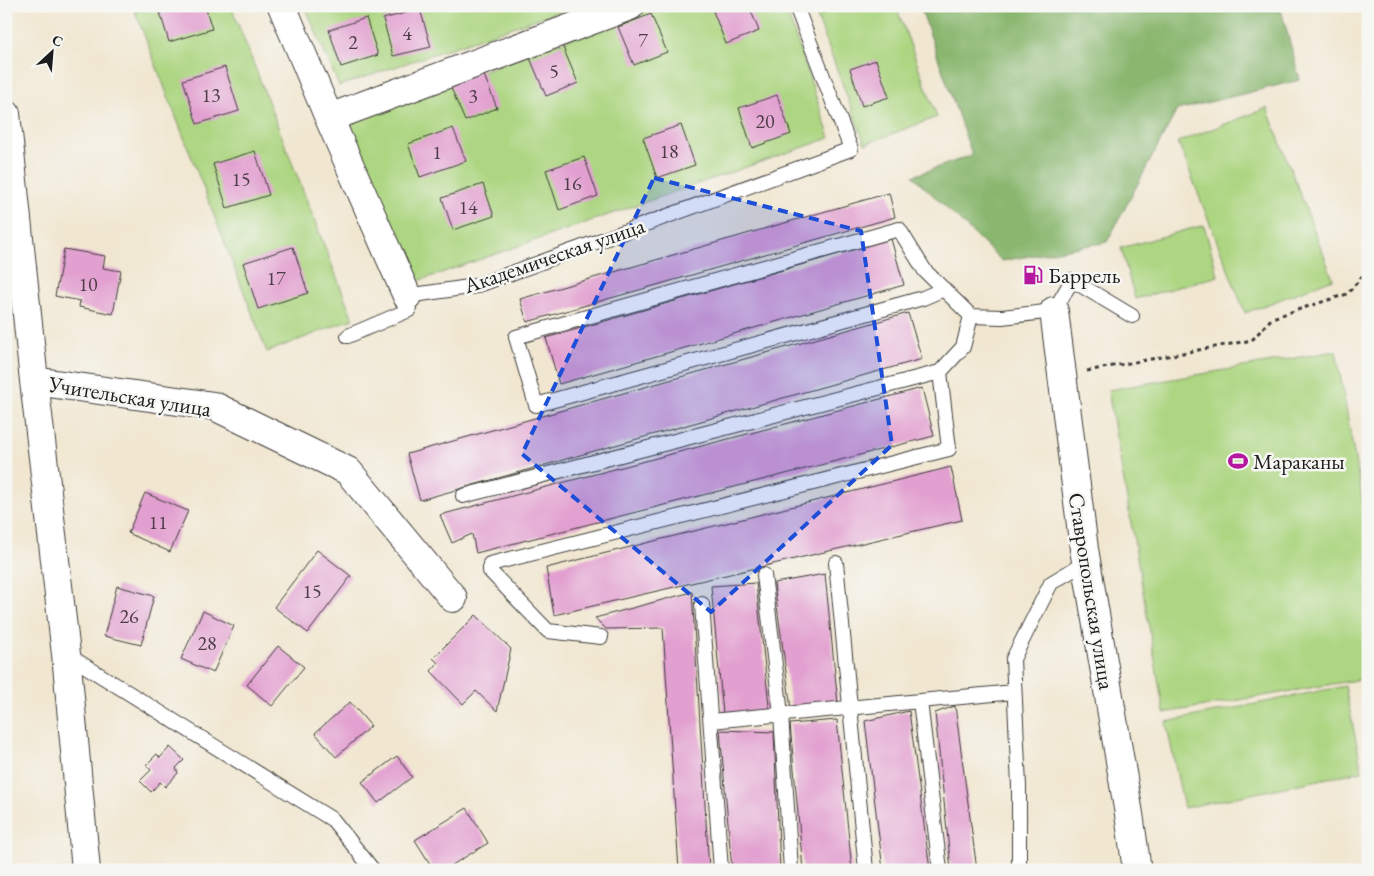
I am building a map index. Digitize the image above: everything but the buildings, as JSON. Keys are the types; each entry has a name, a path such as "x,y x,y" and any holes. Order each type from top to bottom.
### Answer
{"street":[{"path":"282,6 407,296"},
{"path":"329,118 630,6"},
{"path":"6,114 34,382 66,654 86,870"},
{"name":"Ставропольская улица","path":"1054,312 1086,562 1129,814 1136,870"},
{"name":"Учительская улица","path":"34,382 214,406 348,471 453,598"}],"lane":[{"name":"Академическая улица","path":"407,296 476,286 851,149 796,6"},
{"path":"944,289 923,298 536,406 516,337 899,229 925,271 944,289 971,316 1002,317 1054,312 1072,280 1132,316"},
{"path":"348,336 409,310 407,296"},
{"path":"463,496 940,372 963,347 971,316"},
{"path":"601,637 548,631 490,571 490,564 949,449 940,372"},
{"path":"1022,870 1019,866 1019,786 1013,659 1051,583 1086,562"},
{"path":"836,563 866,870"},
{"path":"764,575 782,714 791,870"},
{"path":"702,604 721,870"},
{"path":"66,654 333,820 373,870"},
{"path":"711,721 1014,692"},
{"path":"920,701 940,870"}],"path":[{"path":"1062,375 1252,340 1272,318 1347,294 1368,272"}],"highlighted area":[{"path":"654,178 861,231 892,445 711,612 522,454"}],"green space":[{"path":"133,6 231,6 353,319 267,352"},
{"path":"305,6 575,6 339,86"},
{"path":"657,6 785,6 830,138 415,282 349,121"},
{"path":"813,6 896,6 937,117 865,144"},
{"path":"920,6 1280,6 1300,80 1177,110 1107,242 1002,261 913,176 972,155"},
{"path":"1267,108 1333,279 1245,313 1178,142"},
{"path":"1204,225 1218,276 1135,299 1121,248"},
{"name":"Мараканы","path":"1336,351 1368,533 1368,678 1164,713 1108,390"},
{"path":"1345,686 1362,771 1184,808 1166,722"}],"place":[{"name":"Баррель","path":"1033,275"},
{"name":"Мараканы","path":"1238,461"}]}
